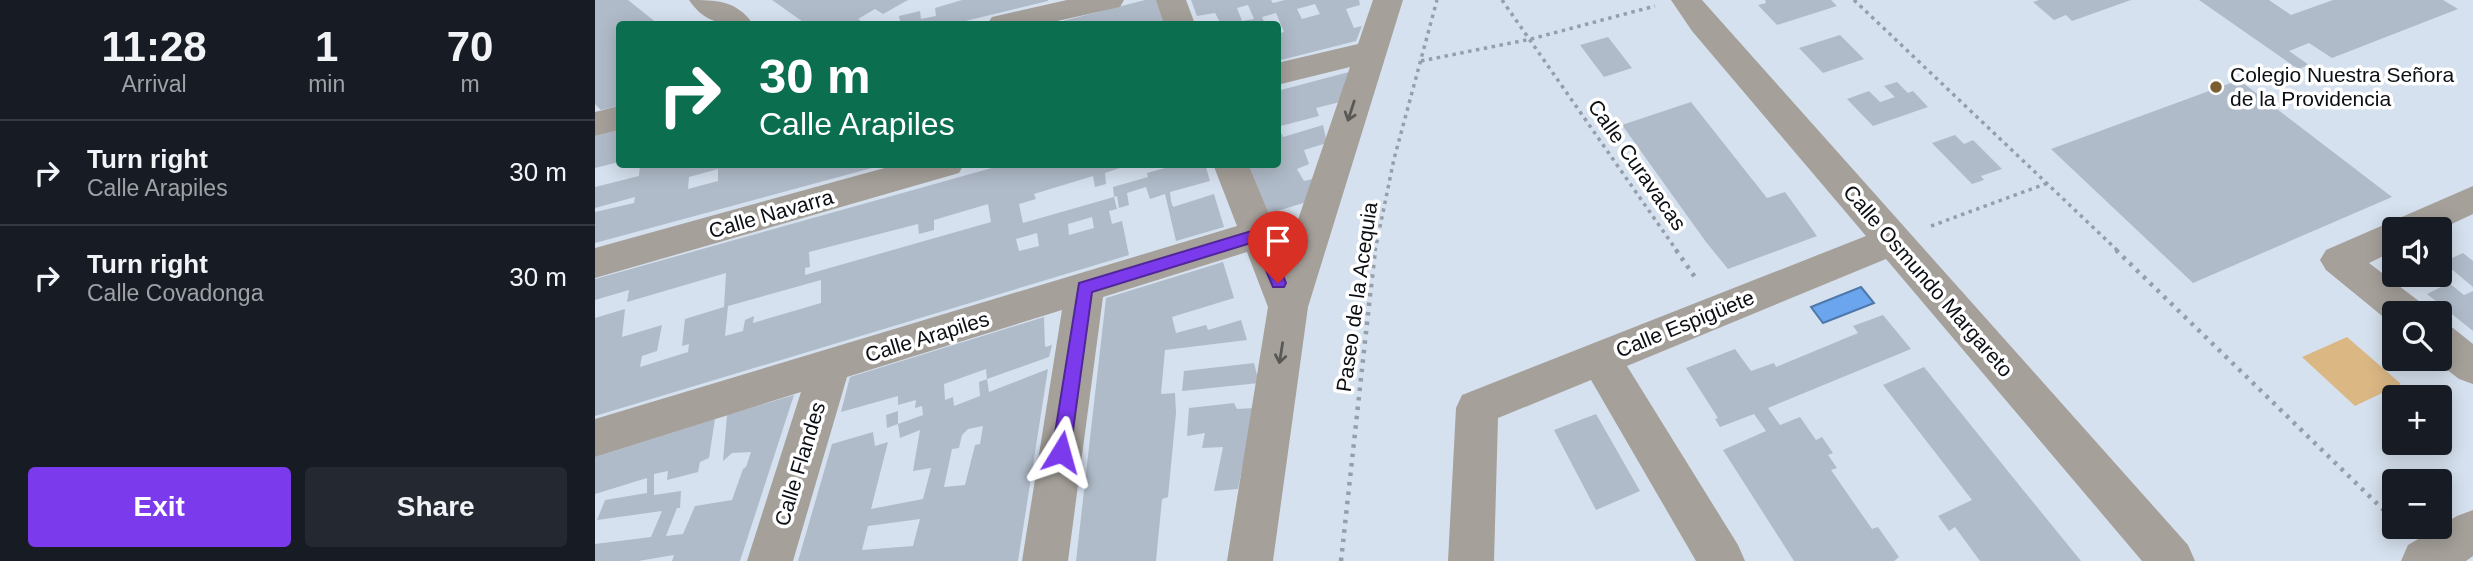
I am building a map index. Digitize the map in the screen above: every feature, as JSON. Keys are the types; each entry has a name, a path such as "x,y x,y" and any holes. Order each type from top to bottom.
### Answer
{"street":[{"path":"704,0 733,21"},
{"path":"1016,21 1109,0"},
{"path":"1171,0 1178,21"},
{"path":"1250,561 1288,307 1388,0"},
{"name":"Calle Osmundo Margareto","path":"1688,7 2172,561"},
{"path":"1281,73 1371,51"},
{"path":"595,124 616,119"},
{"name":"Calle Navarra","path":"595,263 933,168"},
{"path":"1232,168 1288,307"},
{"path":"2433,217 2473,199"},
{"name":"Calle Arapiles","path":"595,438 1258,234"},
{"path":"2382,240 2339,260 2391,301"},
{"name":"Calle Espigüete","path":"1471,561 1477,408 1892,241"},
{"path":"1045,561 1085,288"},
{"path":"2452,350 2473,367"},
{"path":"1600,359 1722,561"},
{"name":"Calle Flandes","path":"770,561 829,367"},
{"path":"2424,561 2473,531"}],"path":[{"name":"Paseo de la Acequia","path":"1341,561 1373,260 1394,159 1437,0"},
{"name":"Calle Curavacas","path":"1502,0 1718,310"},
{"path":"1854,0 2048,183 2382,508"},
{"path":"1420,61 1688,7"},
{"path":"1892,241 2048,183"}],"shaded area":[{"path":"2347,337 2382,367 2382,371 2386,371 2401,384 2382,385 2382,393 2355,406 2302,357"}],"water":[{"path":"1861,287 1874,303 1823,323 1811,307"}],"building":[{"path":"595,0 628,0 654,21 616,21 616,107 601,110 595,104"},
{"path":"772,0 908,0 883,14 875,9 858,19 861,21 802,21"},
{"path":"962,0 1048,0 965,21 900,21 899,16 920,11 921,19 936,16 935,8"},
{"path":"1145,0 1158,0 1165,21 1063,21"},
{"path":"1191,0 1271,0 1273,3 1285,0 1359,0 1360,5 1346,9 1354,28 1362,26 1356,41 1281,60 1281,33 1284,32 1276,13 1262,17 1264,21 1242,21 1219,21 1215,13 1197,16","holes":["1315,4 1320,14 1302,19 1297,9","1248,5 1254,19 1242,21 1237,8"]},
{"path":"1765,0 1831,0 1837,6 1777,25 1758,5 1766,3"},
{"path":"2131,0 2072,21 2066,15 2054,20 2033,2"},
{"path":"2199,0 2269,0 2291,15 2333,0 2443,0 2458,9 2332,58 2309,43 2289,51 2309,65 2298,69"},
{"path":"1840,35 1864,59 1823,73 1799,48"},
{"path":"1608,37 1632,68 1604,77 1580,45"},
{"path":"1349,72 1340,102 1316,108 1319,116 1281,126 1281,90"},
{"path":"2239,80 2392,197 2193,283 2051,149"},
{"path":"1897,82 1908,93 1913,91 1928,107 1873,126 1847,99 1869,91 1880,102 1895,97 1884,86"},
{"path":"1691,102 1767,198 1785,192 1817,236 1728,269 1622,125"},
{"path":"1323,125 1327,143 1304,150 1309,164 1297,169 1304,181 1317,178 1310,201 1264,215 1248,168 1281,168 1281,134 1283,137"},
{"path":"616,131 616,163 595,168 595,136"},
{"path":"1955,135 1964,144 1973,140 2002,169 1981,176 1984,180 1972,184 1932,143"},
{"path":"640,168 872,168 595,243 595,212 634,203 635,197 595,208 595,187 639,176","holes":["718,169 718,181 688,189 689,177"]},
{"path":"992,168 1120,168 1105,173 1106,184 1095,187 1093,176 1034,194 1036,199 1019,204 1023,223 1114,197 1117,209 1109,211 1112,224 1122,221 1129,255 595,416 595,318 625,309 622,337 662,325 657,351 642,356 640,367 688,352 689,344 682,346 685,319 724,307 726,273 627,302 629,290 595,300 595,279","holes":["988,204 991,222 805,275 805,268 810,267 809,252 918,224 919,234 934,230 934,220","1092,217 1094,228 1069,235 1068,224","1037,233 1039,246 1019,251 1016,239","821,280 821,303 753,323 754,316 745,320 743,331 725,336 728,306"]},
{"path":"1165,168 1206,168 1210,181 1170,192 1171,201 1173,207 1214,194 1224,227 1176,241 1165,194 1150,199 1146,187 1127,193 1129,205 1119,208 1113,187 1148,177 1147,173"},
{"path":"2463,253 2473,261 2473,287 2452,270 2452,258"},
{"path":"1223,262 1234,298 1172,317 1176,333 1206,325 1208,330 1241,320 1247,340 1165,350 1161,394 1175,393 1176,413 1168,497 1162,499 1156,561 1076,561 1106,298"},
{"path":"2452,285 2464,295 2473,291 2473,331 2452,314 2452,301 2436,301 2427,294"},
{"path":"1883,315 1911,349 1768,408 1780,425 1800,417 1816,440 1822,437 1833,453 1828,455 1837,468 1831,470 1872,529 1878,527 1899,557 1894,561 1794,561 1723,450 1766,431 1754,414 1720,427 1715,419 1718,418 1686,368 1735,349 1751,371 1774,363 1776,367 1858,333 1853,326"},
{"path":"1044,317 1045,347 1052,345 1049,357 987,379 989,392 1048,369 1018,561 798,561 832,444 873,432 875,446 888,442 871,509 923,499 931,468 913,471 920,430 900,438 898,424 923,415 922,406 915,408 916,400 898,405 898,396 841,412 850,377","holes":["986,369 987,379 979,382 980,396 954,406 953,397 945,400 944,384","983,426 980,444 975,445 965,485 944,487 952,449 959,448 962,435 968,429","920,519 913,546 862,550 868,526"]},
{"path":"1254,363 1259,383 1182,391 1184,371"},
{"path":"1924,367 2081,561 1980,561 1955,527 1949,531 1938,516 1972,500 1883,385"},
{"path":"794,395 740,561 672,561 674,555 638,561 595,561 595,544 651,537 662,511 597,520 605,500 647,493 647,478 595,494 595,457 715,419 709,458 700,462 698,472 667,480 668,471 654,474 654,495 681,491 680,508 677,508 666,536 683,534 695,506 732,500 746,467 751,452 732,453 723,461 727,415"},
{"path":"1234,403 1237,409 1254,408 1238,489 1214,491 1223,447 1202,448 1205,433 1187,436 1189,408"},
{"path":"898,411 898,424 887,428 886,415"},
{"path":"1596,414 1640,491 1596,510 1554,430"}],"place":[{"name":"Colegio Nuestra Señora de la Providencia","path":"2216,87"}],"route":[{"path":"1061,452 1085,288 1258,234 1278,283"}]}
